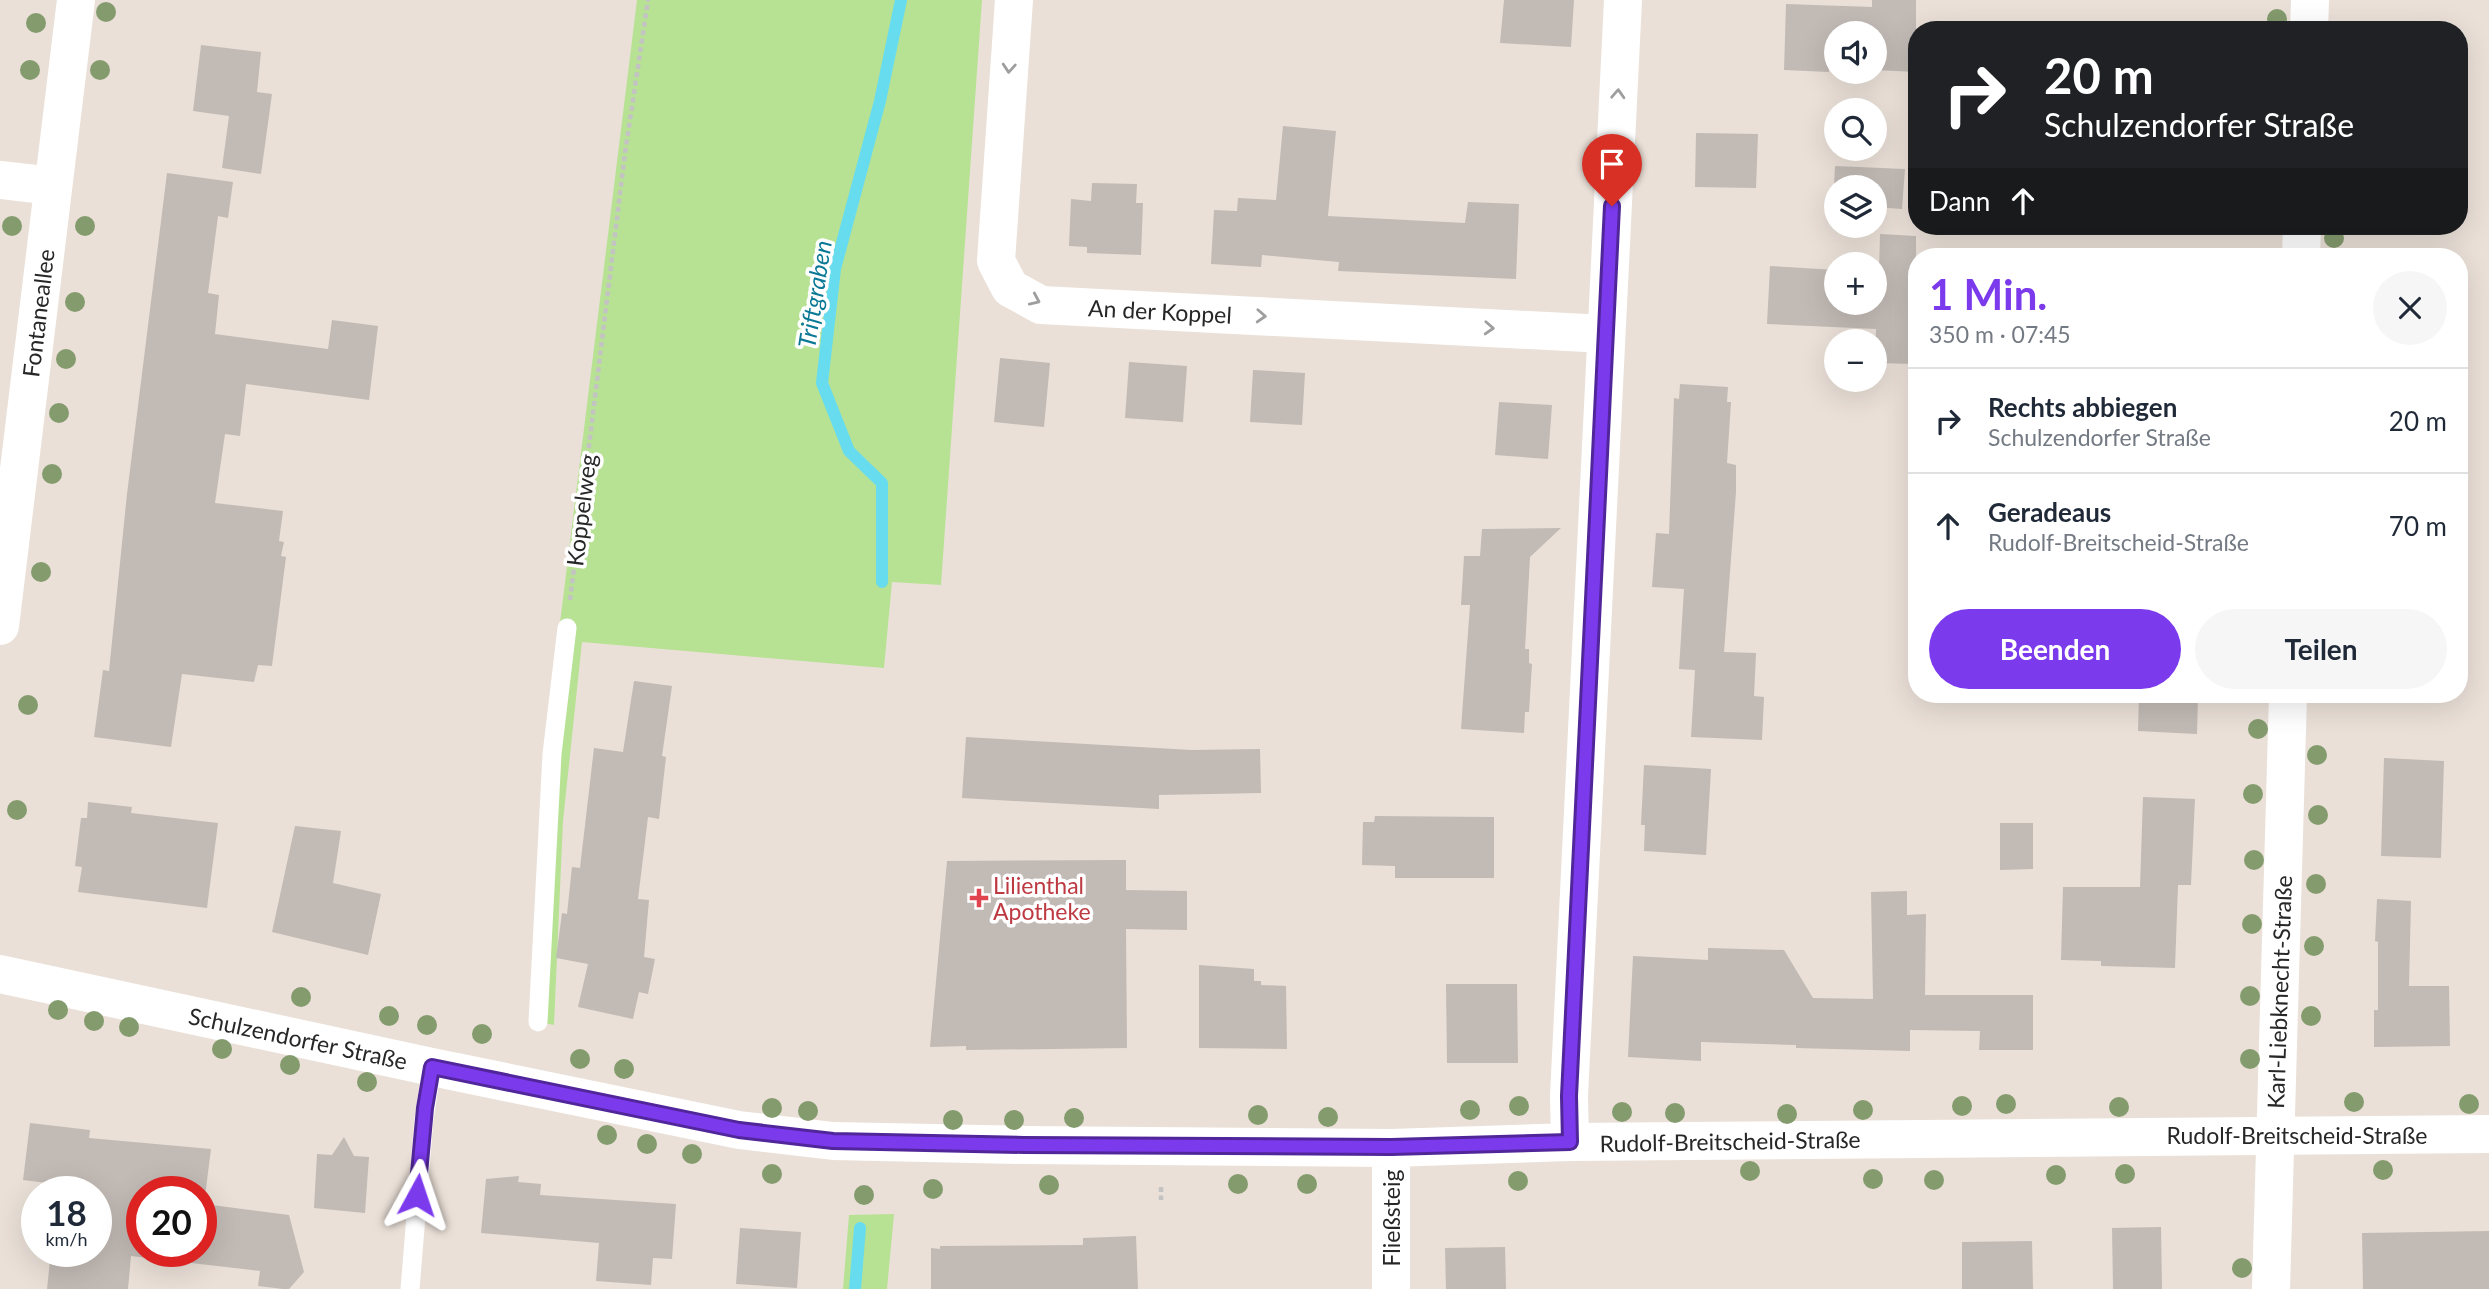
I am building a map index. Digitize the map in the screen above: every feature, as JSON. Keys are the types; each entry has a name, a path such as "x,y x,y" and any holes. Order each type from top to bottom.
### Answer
{"street":[{"name":"Fontaneallee","path":"0,626 76,0"},
{"name":"An der Koppel","path":"1014,0 996,261 1010,288 1041,305 1605,334"},
{"path":"1570,1142 1569,1096 1623,0"},
{"path":"2309,21 2310,0"},
{"path":"0,180 54,186"},
{"name":"Karl-Liebknecht-Straße","path":"2271,1289 2288,703"},
{"name":"Schulzendorfer Straße","path":"0,974 739,1130 791,1138 844,1141"},
{"name":"Rudolf-Breitscheid-Straße","path":"844,1141 1391,1147 1570,1142 2489,1133"},
{"name":"Fließsteig","path":"1391,1147 1391,1289"}],"lane":[{"path":"538,1022 551,754 567,628"},
{"path":"410,1289 424,1119 432,1067"}],"path":[{"name":"Koppelweg","path":"567,628 625,153 648,0"}],"green space":[{"path":"637,0 982,0 941,585 892,582 884,668 582,642 563,821 554,1025 530,1020 558,639"},
{"path":"894,1214 887,1289 843,1289 849,1215"}],"building":[{"path":"1504,0 1574,0 1571,47 1500,43"},
{"path":"1872,0 1916,0 1916,21 1908,21 1908,72 1887,71 1887,21 1824,21 1824,72 1784,70 1786,4 1872,7"},
{"path":"201,45 261,52 257,92 272,94 261,174 222,168 229,116 193,111"},
{"path":"1283,126 1336,131 1328,216 1465,223 1468,202 1519,204 1516,279 1338,271 1339,262 1262,255 1261,267 1211,264 1214,210 1237,211 1238,198 1276,200"},
{"path":"1696,133 1758,134 1756,188 1695,187"},
{"path":"1835,166 1905,169 1902,209 1887,208 1887,175 1835,175"},
{"path":"167,173 233,182 228,218 218,216 208,293 219,295 215,334 328,349 332,320 378,326 369,400 246,384 240,436 225,434 215,503 283,511 279,541 284,542 281,556 286,557 272,666 258,665 254,682 182,674 171,747 94,737 103,670 109,671 127,494"},
{"path":"1092,183 1137,184 1136,203 1143,203 1141,255 1087,253 1087,247 1069,246 1071,199 1091,201"},
{"path":"1887,234 1916,236 1916,248 1908,248 1908,364 1887,363 1887,329 1767,324 1770,266 1824,269 1824,315 1887,315 1887,252 1880,252 1880,238 1887,238"},
{"path":"1000,358 1050,363 1044,427 994,422"},
{"path":"1129,362 1187,366 1183,422 1125,418"},
{"path":"1253,370 1305,373 1302,425 1250,422"},
{"path":"1680,384 1728,387 1727,402 1731,402 1727,463 1736,465 1736,492 1724,652 1756,653 1754,696 1764,697 1762,740 1691,737 1695,670 1679,669 1684,589 1652,587 1656,533 1669,534 1674,398 1679,399"},
{"path":"1499,402 1552,405 1548,459 1495,455"},
{"path":"1561,528 1530,557 1525,649 1529,649 1529,663 1532,664 1529,712 1525,712 1524,733 1461,729 1470,605 1461,605 1464,556 1480,556 1482,529"},
{"path":"634,681 672,686 662,756 666,757 659,819 648,817 638,899 649,900 644,957 655,959 648,994 639,992 633,1019 578,1007 588,964 556,958 562,913 567,914 572,867 580,868 594,748 623,752"},
{"path":"2139,703 2198,703 2197,734 2138,731"},
{"path":"966,737 1192,750 1260,749 1261,793 1159,795 1159,809 962,798"},
{"path":"2384,758 2444,761 2441,858 2381,856"},
{"path":"1644,765 1711,769 1706,855 1644,851 1645,825 1641,825"},
{"path":"2143,797 2195,799 2191,885 2178,885 2175,968 2101,966 2101,961 2061,960 2063,887 2140,887"},
{"path":"88,802 132,807 131,813 218,823 207,908 78,892 82,867 75,866 81,818 87,818"},
{"path":"1375,816 1494,817 1494,878 1395,878 1395,866 1362,865 1363,822 1374,822"},
{"path":"2000,823 2033,823 2033,869 2000,870"},
{"path":"295,826 341,831 333,883 381,894 368,955 272,932"},
{"path":"1126,860 1126,890 1187,891 1187,930 1126,929 1127,1048 966,1050 966,1046 930,1047 947,861"},
{"path":"1907,891 1907,915 1926,914 1925,995 2033,995 2033,1050 1979,1050 1980,1031 1910,1030 1910,1051 1701,1042 1701,1061 1628,1057 1633,956 1708,960 1708,948 1784,950 1813,998 1873,999 1871,892"},
{"path":"2377,899 2411,901 2409,986 2449,986 2450,1046 2374,1047 2374,1010 2378,1010 2378,942 2375,941"},
{"path":"1199,965 1254,969 1254,981 1261,981 1261,985 1286,986 1287,1049 1199,1048"},
{"path":"1446,984 1517,984 1518,1063 1447,1063"},
{"path":"30,1123 90,1130 89,1138 211,1149 208,1176 126,1176 126,1267 130,1267 128,1289 47,1289 49,1267 112,1267 112,1176 23,1176"},
{"path":"344,1137 354,1156 369,1157 365,1213 314,1208 317,1154 332,1155"},
{"path":"519,1176 518,1182 541,1184 540,1195 676,1204 672,1259 653,1258 651,1285 596,1281 599,1243 481,1233 486,1179"},
{"path":"217,1206 289,1215 304,1272 289,1289 283,1289 258,1286 260,1271 217,1266"},
{"path":"2161,1227 2162,1289 2113,1289 2112,1228"},
{"path":"740,1228 801,1232 797,1288 736,1284"},
{"path":"2489,1231 2489,1289 2363,1289 2362,1233"},
{"path":"1136,1236 1138,1289 931,1289 931,1248 1083,1245 1083,1238"},
{"path":"2032,1241 2033,1289 1962,1289 1962,1242"},
{"path":"1505,1247 1506,1289 1446,1289 1445,1248"}],"waterway":[{"name":"Triftgraben","path":"882,582 882,483 849,451 822,383 835,269 880,101 901,0"},
{"path":"855,1289 860,1228"}],"place":[{"name":"Lilienthal Apotheke","path":"979,898"}],"route":[{"path":"417,1195 425,1108 432,1067 739,1130 833,1141 1391,1147 1570,1142 1569,1096 1612,206"}]}
